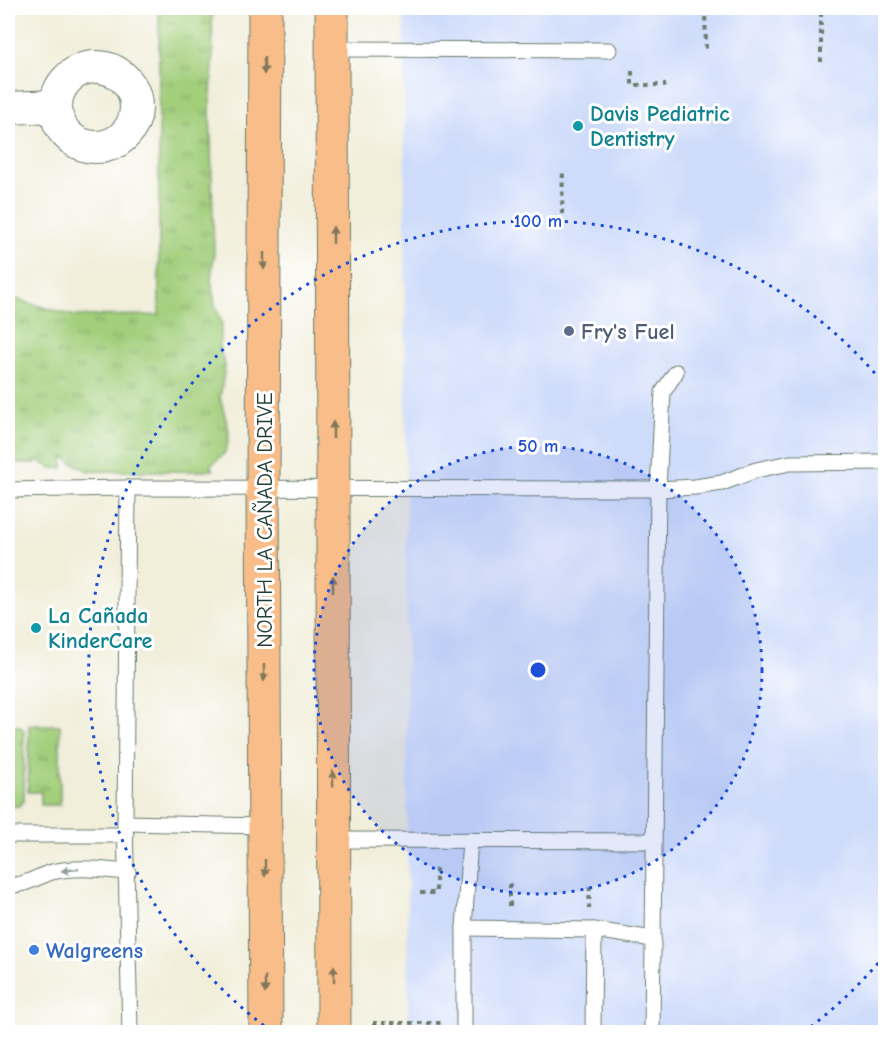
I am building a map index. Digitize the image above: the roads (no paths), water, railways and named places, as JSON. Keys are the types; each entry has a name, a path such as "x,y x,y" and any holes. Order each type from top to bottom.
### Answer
{"main road":[{"name":"NORTH LA CAÑADA DRIVE","path":"265,8 263,488 266,1032"},
{"path":"332,8 334,1032"}],"street":[{"path":"8,108 56,106"}],"lane":[{"path":"332,49 609,50"},
{"path":"652,1032 658,489 663,392 676,372"},
{"path":"8,490 128,488 658,489 722,483 756,471 790,463 885,462"},
{"path":"128,488 126,829 130,1032"},
{"path":"8,835 126,829 265,826"},
{"path":"333,840 653,841"},
{"path":"464,1028 464,928 470,840"},
{"path":"8,885 15,886 54,872 83,869 128,872"},
{"path":"464,928 594,930 653,939"},
{"path":"593,1032 594,930"}],"place":[{"name":"Davis Pediatric Dentistry","path":"578,126"},
{"name":"Fry's Fuel","path":"569,331"},
{"name":"La Cañada KinderCare","path":"36,628"},
{"name":"Walgreens","path":"34,950"}]}
